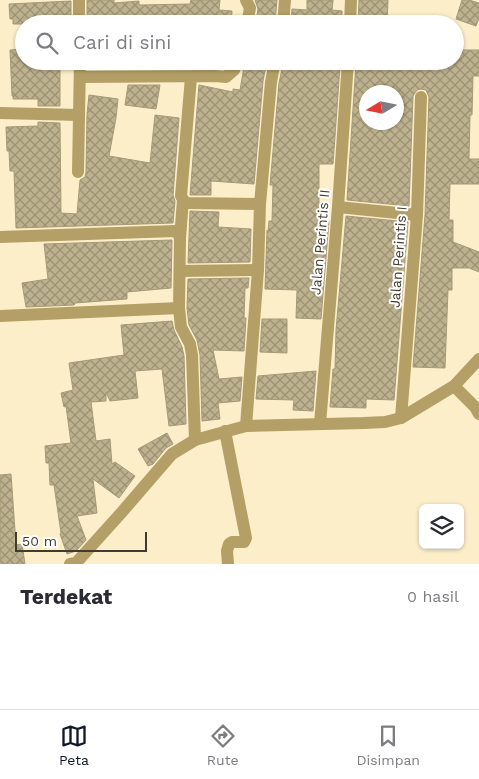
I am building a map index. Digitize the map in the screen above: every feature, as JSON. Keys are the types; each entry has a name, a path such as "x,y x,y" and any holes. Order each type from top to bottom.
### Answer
{"street":[{"path":"79,0 79,15"},
{"path":"246,0 250,8 249,15"},
{"path":"284,15 285,0"},
{"path":"350,15 351,0"},
{"path":"78,172 80,70"},
{"path":"80,77 226,77 234,70"},
{"path":"246,426 258,270 260,204 273,70"},
{"name":"Jalan Perintis II","path":"320,424 347,70"},
{"path":"191,77 181,196 183,200 180,238 179,308 181,327 190,344 192,355 195,440"},
{"name":"Jalan Perintis I","path":"401,418 417,215 421,97"},
{"path":"0,113 79,115"},
{"path":"183,200 188,203 260,204"},
{"path":"338,207 417,215"},
{"path":"0,237 175,230 180,238"},
{"path":"180,271 258,270"},
{"path":"0,316 179,308"},
{"path":"75,564 172,454 195,440 246,426 385,422 401,418 454,386 479,359"},
{"path":"454,386 476,407 479,414"},
{"path":"225,431 246,538 244,542 232,542 229,544 227,551 228,564"}],"building":[{"path":"87,0 114,0 114,3 139,1 139,5 190,4 191,0 220,0 219,10 232,11 232,15 87,15"},
{"path":"255,0 277,0 276,15 257,15 258,9"},
{"path":"307,0 333,0 332,10 342,11 342,15 292,15 292,9 307,10"},
{"path":"359,0 388,0 387,15 358,15"},
{"path":"462,0 479,3 479,18 476,26 464,22 464,15 457,15"},
{"path":"71,1 71,15 15,15 15,24 13,24 13,19 10,19 9,4"},
{"path":"10,50 15,50 15,70 60,70 60,106 38,106 38,99 13,99"},
{"path":"464,50 479,50 479,76 473,76 469,159 479,159 479,184 450,184 449,220 453,220 453,242 479,252 479,272 469,268 452,268 452,290 448,290 445,368 413,367 425,215 429,97 426,90 421,89 417,90 413,96 409,206 347,200 356,70 464,70"},
{"path":"243,70 265,70 254,184 211,181 211,195 190,195 199,85 233,92 233,89 240,90"},
{"path":"282,70 340,70 333,164 319,164 319,220 329,221 321,319 296,318 297,290 265,289 267,230 269,221 272,221 273,185 270,185"},
{"path":"128,85 160,85 156,109 125,105"},
{"path":"89,95 118,99 109,156 150,163 155,115 179,118 173,195 175,201 173,223 16,228 14,171 10,171 6,127 38,126 38,122 60,123 61,213 77,214 80,180 85,177 86,172"},
{"path":"190,211 219,212 218,227 251,229 250,262 188,263"},
{"path":"346,216 408,222 394,400 366,399 366,408 330,407 333,369 335,369 336,330"},
{"path":"172,240 171,288 127,292 127,299 75,303 74,305 26,307 22,283 48,279 44,244"},
{"path":"249,278 248,288 245,288 244,351 213,350 219,379 242,377 240,401 218,403 220,419 202,421 200,355 197,340 189,325 187,308 188,279"},
{"path":"262,319 287,319 287,353 260,352"},
{"path":"172,321 184,356 186,424 169,426 162,369 135,371 138,398 110,401 106,392 106,401 91,402 96,441 110,439 112,464 115,462 135,476 119,498 93,479 97,513 77,516 86,540 76,551 67,554 60,534 54,485 50,485 49,463 46,463 45,446 71,443 66,406 64,407 61,393 73,390 69,363 124,355 121,325"},
{"path":"316,371 313,411 293,410 294,400 256,399 258,376"},
{"path":"167,433 173,444 166,448 153,464 148,466 138,449"},
{"path":"11,474 16,545 22,544 25,564 0,564 0,475"}]}
